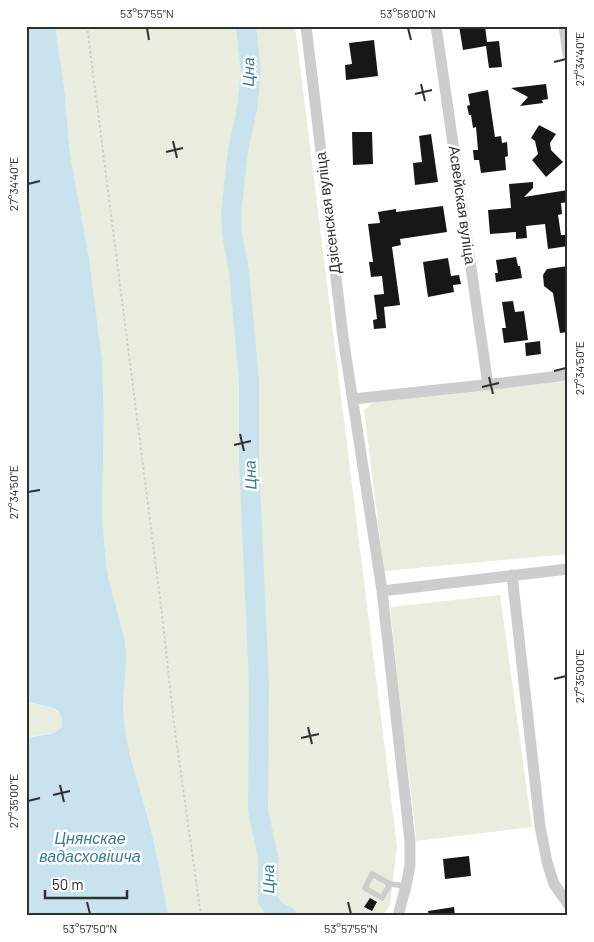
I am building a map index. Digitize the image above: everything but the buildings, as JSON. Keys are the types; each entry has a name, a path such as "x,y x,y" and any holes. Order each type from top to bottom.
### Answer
{"street":[{"name":"Дзісенская вуліца","path":"306,26 342,327 382,591 410,841 410,866 398,916"},
{"name":"Асвейская вуліца","path":"436,26 488,385"},
{"path":"564,26 568,54"},
{"path":"353,399 568,375"},
{"path":"382,591 568,569"},
{"path":"512,576 542,835 547,862 554,884 568,904"}],"lane":[{"path":"390,884 382,898 365,888 372,874 390,884 406,886"}],"path":[{"path":"87,26 162,614 174,724 201,916"}],"green space":[{"path":"55,26 295,26 397,847 390,905 383,916 168,916 155,845 131,759 124,721 125,641 107,572 102,518 104,415 102,359 89,258 70,153 64,85"},
{"path":"568,381 568,554 384,571 364,410 377,400"},
{"path":"500,595 532,827 416,841 390,607"},
{"path":"26,701 54,709 59,713 62,717 62,723 58,731 34,736 26,740"}],"water":[{"name":"Цнянскае вадасховішча","path":"26,26 55,26 64,85 70,153 89,258 102,359 104,415 102,518 107,572 125,641 124,721 131,759 155,845 168,916 26,916 26,740 58,730 62,721 61,715 57,710 26,701"}],"waterway":[{"name":"Цна","path":"246,26 251,72 247,109 238,150 231,214 232,233 239,272 249,380 249,461 259,684 258,810 268,857 268,900 276,911 287,916"}]}
